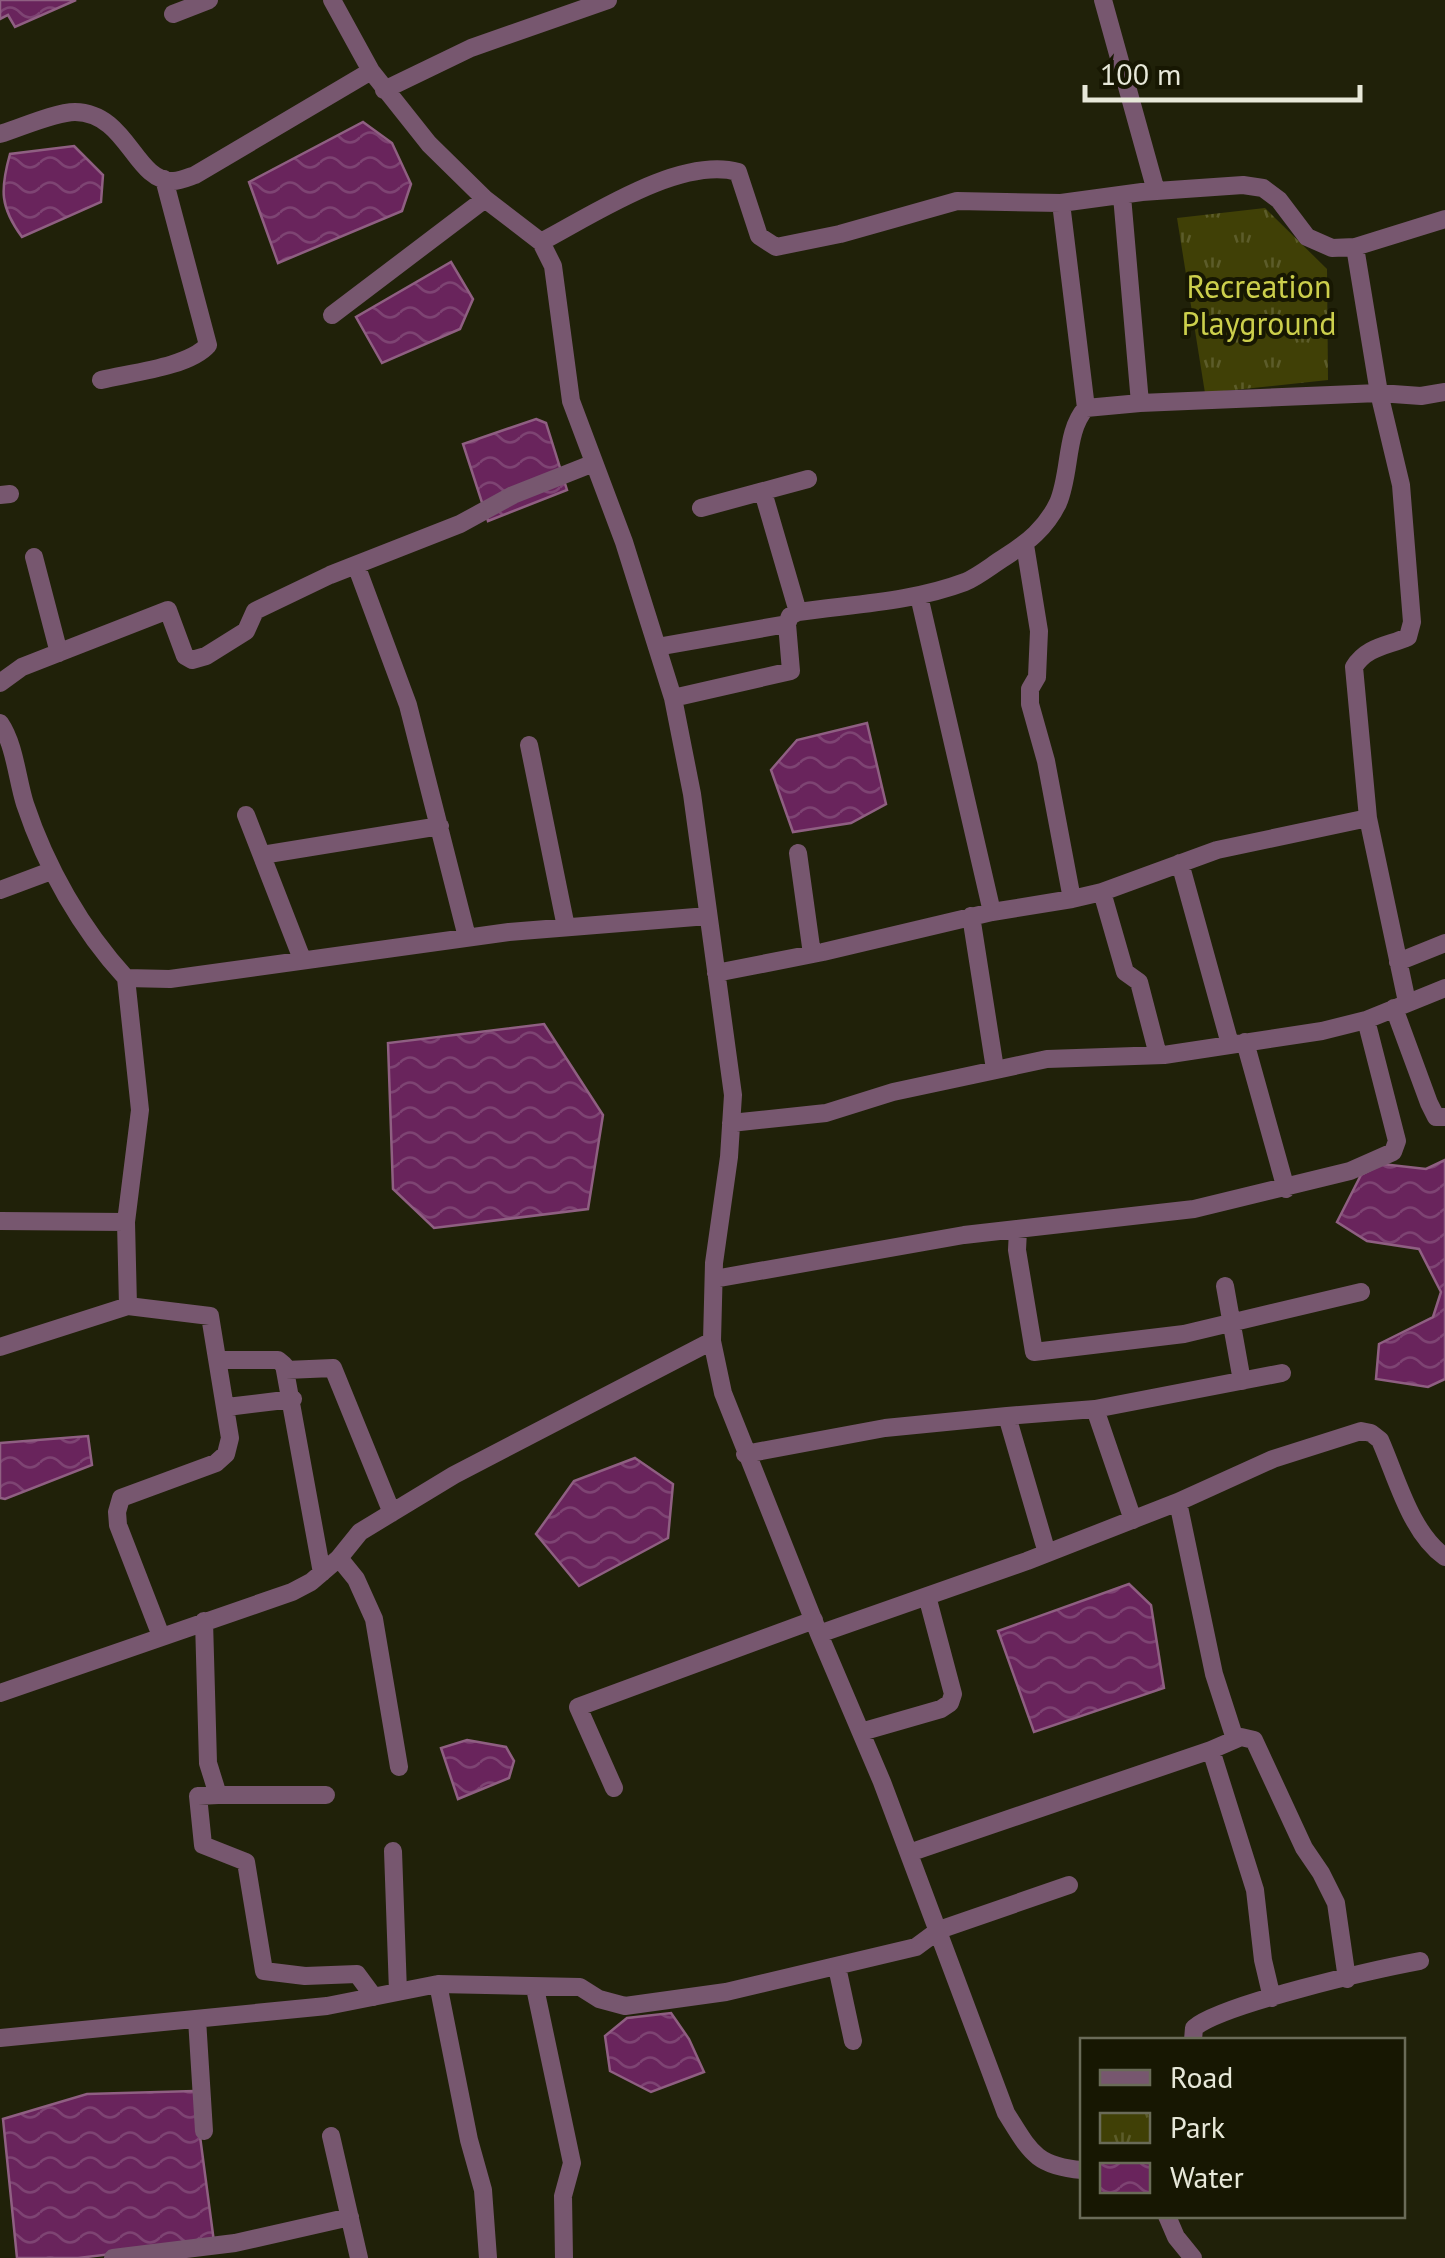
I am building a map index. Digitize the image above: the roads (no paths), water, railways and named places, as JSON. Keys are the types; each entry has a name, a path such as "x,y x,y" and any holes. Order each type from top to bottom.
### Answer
{"street":[{"path":"173,14 209,0"},
{"path":"384,90 471,48 608,0"},
{"path":"1103,0 1156,191"},
{"path":"336,2 384,90 429,144 485,199 541,242 552,266 571,402 624,542 673,698 692,794 733,1096 714,1278 712,1341 723,1393 910,1854 1006,2113 1032,2155 1052,2168 1080,2170"},
{"path":"0,134 74,112 95,117 120,132 156,177 173,181 196,175 371,72"},
{"path":"541,242 648,186 703,169 738,172 759,236 776,248 957,201 1061,203 1243,185 1263,188 1279,200 1307,237 1332,248 1354,247 1445,219"},
{"path":"101,380 179,362 208,345 164,179"},
{"path":"1122,196 1140,403"},
{"path":"332,315 485,199"},
{"path":"1061,203 1086,408"},
{"path":"1354,247 1379,392 1401,485 1412,622 1408,637 1360,656 1354,667 1368,818 1398,962 1400,1005 1430,1103 1436,1117 1445,1117"},
{"path":"656,647 919,596 968,580 1025,545 1040,531 1057,506 1068,475 1073,432 1086,408 1445,392"},
{"path":"0,683 22,667 168,610 185,656 192,660 206,656 246,630 255,612 356,565 460,524 513,494 594,463"},
{"path":"701,508 808,479"},
{"path":"673,698 791,671 793,618 763,492"},
{"path":"1025,545 1039,631 1037,677 1030,689 1030,704 1046,761 1072,900"},
{"path":"34,557 59,653"},
{"path":"356,565 408,705 467,937"},
{"path":"919,596 992,912"},
{"path":"0,723 51,871 106,956 126,978 140,1110 126,1222 128,1306"},
{"path":"529,746 566,928"},
{"path":"246,815 302,959"},
{"path":"716,973 971,916 1072,900 1217,850 1368,818"},
{"path":"262,855 440,826"},
{"path":"798,853 812,954"},
{"path":"1180,864 1286,1189"},
{"path":"0,890 51,871"},
{"path":"1102,892 1124,972 1139,982 1158,1055"},
{"path":"126,978 170,979 467,937 708,916"},
{"path":"971,916 995,1069"},
{"path":"1398,962 1445,944"},
{"path":"731,1123 826,1113 893,1092 995,1069 1070,1057 1158,1055 1366,1020 1445,988"},
{"path":"714,1278 964,1236 1194,1209 1350,1171 1393,1152 1397,1141 1366,1020"},
{"path":"0,1220 126,1222"},
{"path":"1018,1230 1017,1250 1034,1352 1184,1334 1361,1292"},
{"path":"1225,1286 1242,1381"},
{"path":"0,1347 128,1306 210,1316 227,1407 230,1438 226,1454 216,1464 121,1498 117,1512 118,1525 161,1636"},
{"path":"0,1693 292,1592 340,1558 360,1532 454,1475 712,1341"},
{"path":"219,1360 278,1360 286,1370 322,1572"},
{"path":"286,1370 334,1368 392,1513"},
{"path":"746,1454 885,1428 1096,1409 1282,1374"},
{"path":"227,1407 293,1399"},
{"path":"1096,1409 1133,1520"},
{"path":"1006,1416 1047,1554"},
{"path":"614,1788 578,1707 1047,1554 1273,1459 1360,1431 1380,1440 1420,1530 1430,1546 1445,1557"},
{"path":"1178,1502 1214,1674 1235,1740"},
{"path":"340,1558 356,1580 374,1620 400,1767"},
{"path":"861,1732 950,1703 953,1694 927,1596"},
{"path":"204,1620 208,1763 218,1794"},
{"path":"910,1854 1241,1737 1254,1740 1304,1848 1336,1903 1347,1979"},
{"path":"1211,1750 1255,1890 1272,1998"},
{"path":"326,1795 198,1796 203,1845 246,1862 264,1972 305,1976 357,1974 374,1997"},
{"path":"393,1851 398,1992"},
{"path":"0,2038 327,2006 438,1984 580,1987 599,1999 626,2006 726,1992 916,1947 939,1930 1069,1885"},
{"path":"1193,2038 1194,2028 1204,2020 1272,1998 1420,1961"},
{"path":"836,1966 853,2041"},
{"path":"438,1984 469,2140 483,2190 488,2258"},
{"path":"535,1988 572,2163 563,2196 564,2258"},
{"path":"197,2019 204,2131"},
{"path":"331,2136 359,2258"},
{"path":"112,2258 235,2244 350,2217"},
{"path":"1168,2218 1176,2238 1194,2258"}],"water":[{"path":"0,0 76,0 15,27 8,15 0,19"},
{"path":"363,122 392,143 411,184 402,211 278,263 249,182"},
{"path":"74,146 103,175 101,202 22,237 9,216 4,198 10,154"},
{"path":"451,262 473,299 460,329 382,363 356,317"},
{"path":"536,419 546,423 567,490 488,521 463,444"},
{"path":"867,723 886,804 851,823 793,832 771,770 797,740"},
{"path":"544,1024 603,1115 588,1209 434,1228 393,1189 388,1043"},
{"path":"1445,1160 1445,1379 1428,1387 1376,1379 1379,1344 1433,1317 1441,1292 1419,1249 1367,1241 1337,1222 1361,1175 1382,1164 1426,1169"},
{"path":"88,1436 92,1465 0,1498 0,1443"},
{"path":"635,1458 673,1484 668,1538 579,1586 536,1534 574,1481"},
{"path":"1129,1584 1151,1605 1164,1688 1034,1732 998,1631"},
{"path":"467,1740 506,1747 514,1761 509,1778 458,1799 441,1748"},
{"path":"671,2013 689,2039 704,2072 651,2092 610,2071 605,2036 627,2018"},
{"path":"194,2091 214,2242 78,2258 17,2258 3,2119 87,2094"}],"park label":[{"name":"Recreation Playground","path":"1259,304"}]}
